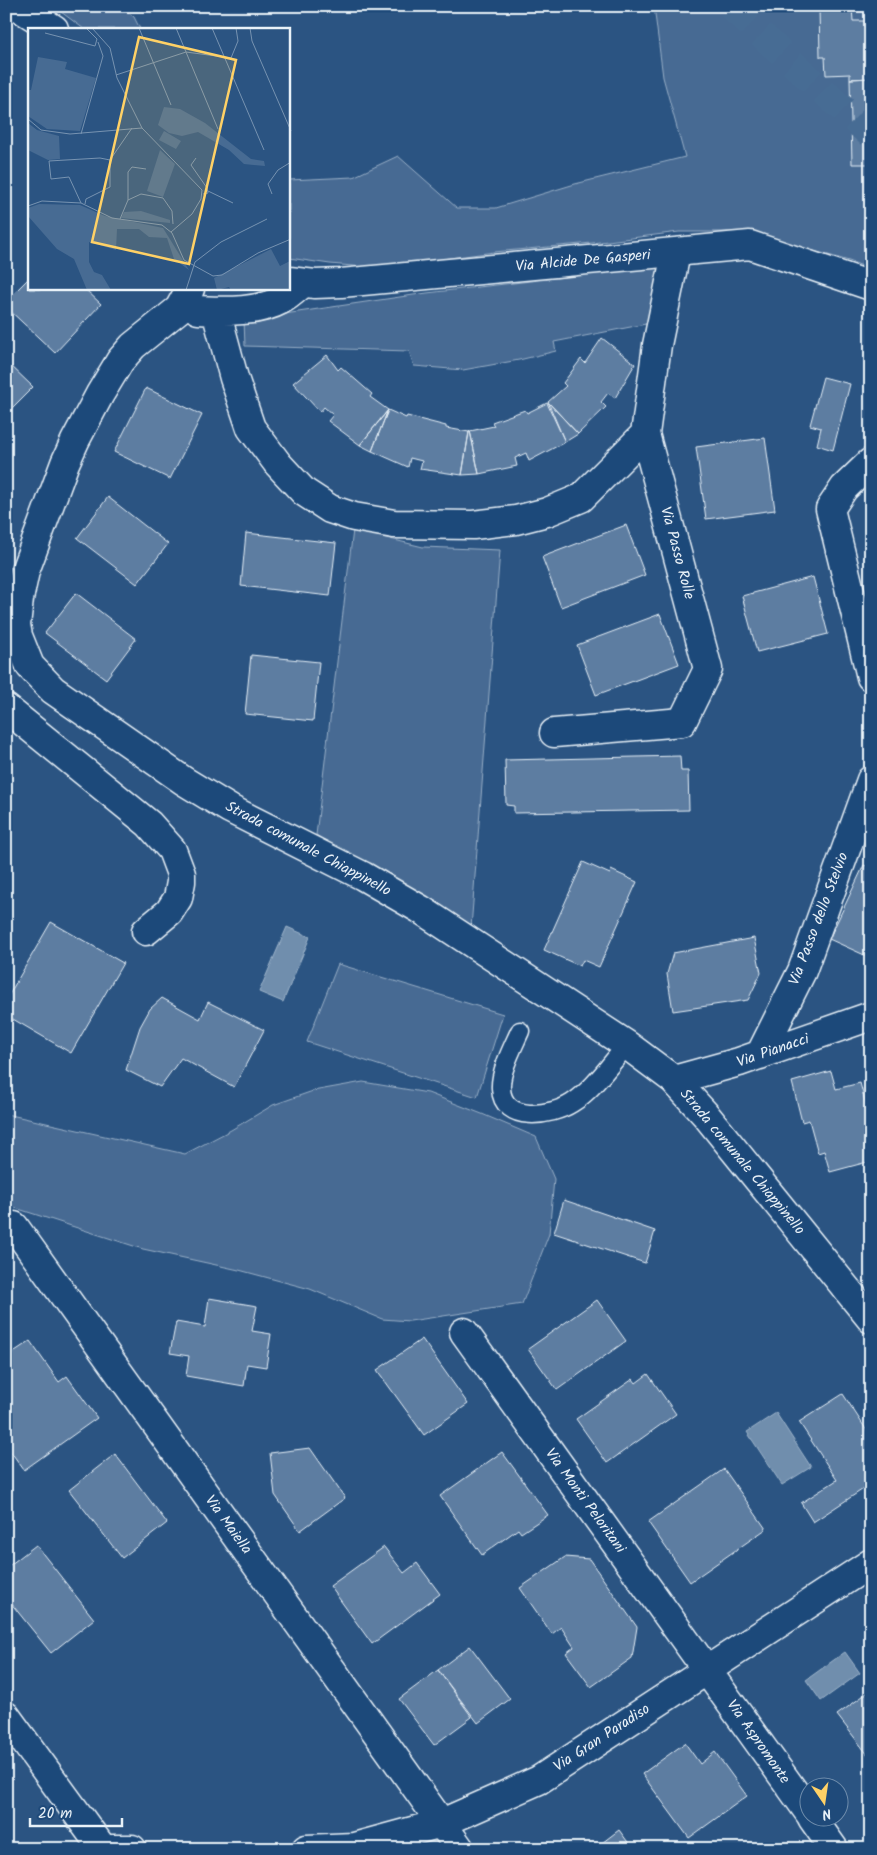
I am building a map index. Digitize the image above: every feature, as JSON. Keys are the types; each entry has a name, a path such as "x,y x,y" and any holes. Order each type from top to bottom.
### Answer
{"street":[{"path":"17,6 52,28"},
{"name":"Via Alcide De Gasperi","path":"296,282 341,283 750,246 871,286"},
{"name":"Via Passo Rolle","path":"554,733 682,722 708,669 645,434 657,345 676,253"},
{"name":"Strada comunale Chiappinello","path":"289,290 279,301 265,306 216,311 185,299 120,361 75,441 25,571 12,638 30,666 53,690 184,781 237,813 362,876 420,909 627,1045 674,1080 705,1114 871,1319"},
{"path":"216,311 250,428 278,464 304,492 330,509 354,517 394,524 473,525 516,520 547,512 581,498 645,434"},
{"path":"871,462 844,488 830,509 871,677"},
{"path":"6,708 149,824 172,850 181,874 178,898 164,916 146,931"},
{"name":"Via Passo dello Stelvio","path":"760,1055 802,971 871,780"},
{"name":"Via Pianacci","path":"674,1080 718,1069 871,1016"},
{"name":"Via Maiella","path":"14,1226 460,1849"},
{"name":"Via Monti Peloritani","path":"464,1332 706,1669"},
{"name":"Via Gran Paradiso","path":"306,1849 354,1847 442,1823 539,1780 706,1669 871,1563"},
{"name":"Via Aspromonte","path":"706,1669 800,1801"},
{"path":"6,1716 102,1848 132,1849"},
{"name":"Via Aspromonte","path":"819,1828 834,1849"}],"lane":[{"path":"520,1030 501,1082 501,1091 507,1104 518,1113 536,1115 554,1112 571,1104 586,1092 627,1045"}],"shaded area":[{"path":"53,6 121,6 134,17 140,28 83,28"},
{"path":"654,6 871,6 871,269 814,251 732,232 679,232 592,243 494,252 375,268 290,258 290,180 353,177 398,156 457,208 496,208 575,184 685,157 663,77"},
{"path":"669,265 656,322 554,342 556,351 519,360 463,370 414,366 409,351 245,346 244,320 427,293"},
{"path":"353,530 423,547 500,550 471,928 316,835"},
{"path":"287,927 310,937 283,1002 259,992"},
{"path":"338,964 503,1014 477,1097 307,1042"},
{"path":"363,1082 428,1093 536,1137 554,1179 549,1234 522,1304 410,1321 382,1319 310,1289 239,1270 143,1249 6,1205 6,1114 185,1154 273,1105 313,1091"},
{"path":"776,1413 811,1467 782,1485 747,1432"},
{"path":"845,1652 860,1673 821,1701 806,1680"}],"building":[{"path":"819,7 852,7 853,21 871,21 871,78 850,79 850,74 826,75 825,57 820,57"},
{"path":"871,78 871,164 852,164 850,79"},
{"path":"28,279 28,290 86,290 101,304 55,353 6,307 6,301"},
{"path":"602,338 635,364 615,398 608,393 601,402 606,407 578,434 548,402 566,386 563,383 581,359 585,363"},
{"path":"327,355 338,370 341,367 372,394 370,397 388,410 360,445 328,421 333,415 324,407 320,412 293,383"},
{"path":"6,361 33,387 6,414"},
{"path":"823,377 850,384 833,450 817,445 821,428 810,425"},
{"path":"146,388 202,415 170,479 114,452"},
{"path":"548,402 578,434 565,442"},
{"path":"547,403 565,442 529,461 526,453 515,458 517,466 479,474 470,431 494,426 492,422 525,410 527,413"},
{"path":"388,410 406,418 407,416 446,426 446,428 469,432 462,475 420,469 422,461 410,458 408,467 372,451"},
{"path":"388,410 372,451 360,445"},
{"path":"469,432 479,474 462,475"},
{"path":"765,438 775,510 706,519 696,447"},
{"path":"108,497 168,544 137,584 77,538"},
{"path":"626,525 645,575 561,607 542,557"},
{"path":"246,533 336,543 330,596 241,586"},
{"path":"813,577 828,634 757,652 742,596"},
{"path":"76,593 136,639 106,679 45,633"},
{"path":"660,614 679,664 596,695 577,645"},
{"path":"251,655 319,662 313,721 245,714"},
{"path":"680,756 681,771 688,771 689,810 514,813 514,806 506,805 505,760"},
{"path":"583,862 610,874 611,870 637,882 599,967 583,960 580,966 544,950"},
{"path":"864,865 871,868 871,958 829,939"},
{"path":"51,922 123,963 71,1053 6,1015 6,1000"},
{"path":"754,938 761,973 748,1000 673,1011 667,974 673,953"},
{"path":"162,998 200,1019 208,1002 264,1030 234,1087 181,1058 160,1087 126,1070 140,1027 150,1009"},
{"path":"831,1071 836,1089 860,1083 871,1123 871,1161 830,1172 824,1151 818,1153 809,1120 802,1122 792,1082"},
{"path":"564,1200 655,1231 645,1263 554,1233"},
{"path":"209,1298 257,1306 252,1331 271,1334 266,1367 247,1364 244,1386 186,1376 189,1356 170,1353 176,1322 205,1327"},
{"path":"597,1300 626,1341 557,1390 528,1349"},
{"path":"422,1339 468,1404 424,1435 377,1370"},
{"path":"30,1341 59,1382 67,1376 97,1418 24,1470 6,1445 6,1357"},
{"path":"648,1374 676,1414 607,1463 576,1419 633,1379 636,1383"},
{"path":"843,1394 871,1437 871,1484 813,1522 801,1503 837,1480 799,1422"},
{"path":"310,1448 345,1498 300,1531 275,1495 270,1453"},
{"path":"502,1452 548,1515 521,1533 518,1529 482,1555 440,1496"},
{"path":"115,1454 167,1523 122,1558 69,1490"},
{"path":"724,1469 766,1529 690,1582 648,1522"},
{"path":"36,1545 94,1619 51,1653 6,1597 6,1568"},
{"path":"384,1547 404,1573 417,1563 440,1594 372,1644 330,1586"},
{"path":"565,1557 589,1559 637,1627 632,1658 591,1687 566,1653 574,1647 561,1627 552,1634 520,1588"},
{"path":"470,1646 510,1699 478,1723 438,1670"},
{"path":"438,1670 472,1717 434,1745 399,1699"},
{"path":"871,1690 871,1759 837,1715"},
{"path":"685,1743 700,1764 715,1752 747,1796 689,1838 642,1774"},
{"path":"619,1830 633,1849 594,1849"}],"tunnel":[{"path":"730,6 871,135"}]}
